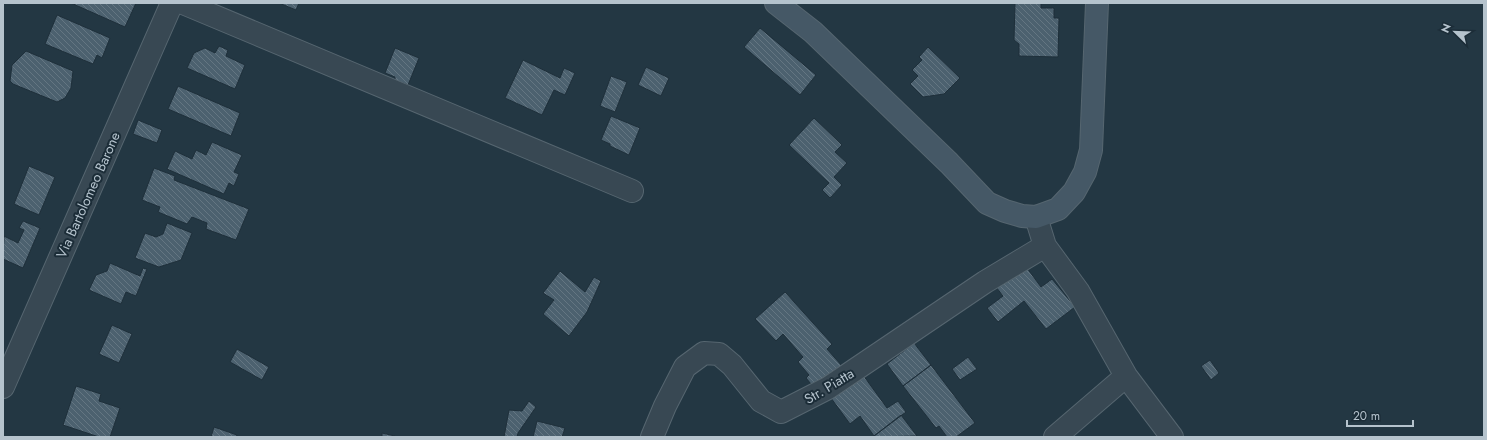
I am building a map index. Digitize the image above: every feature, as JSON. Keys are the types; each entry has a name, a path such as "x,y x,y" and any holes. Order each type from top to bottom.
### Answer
{"main road":[{"path":"776,3 813,32 988,202 1005,211 1022,216 1036,217 1048,214 1058,209 1074,192 1085,172 1091,150 1098,3"}],"street":[{"name":"Via Bartolomeo Barone","path":"3,387 172,3"},
{"path":"183,3 632,191"},
{"path":"1036,217 1045,246 1078,292 1126,376 1172,437"},
{"name":"Str. Piatta","path":"652,437 665,406 685,367 704,353 718,354 732,366 761,401 781,412 828,388 986,282 1045,246"},
{"path":"1055,437 1126,376"}],"building":[{"path":"71,3 136,3 125,27"},
{"path":"279,3 299,3 296,10"},
{"path":"1015,3 1041,3 1041,8 1054,8 1054,18 1059,18 1058,57 1019,56 1019,44 1014,40"},
{"path":"57,15 110,38 102,58 97,55 93,64 45,44"},
{"path":"760,28 816,75 800,95 744,47"},
{"path":"219,46 228,50 226,56 245,65 235,89 187,68 194,53 205,48 215,53"},
{"path":"928,47 960,78 944,94 923,97 910,84 918,76 912,70 922,60 919,57"},
{"path":"395,48 419,58 408,85 395,80 395,77 385,73"},
{"path":"26,51 73,71 71,88 65,98 57,102 13,84 10,81 12,65"},
{"path":"523,60 560,78 564,68 575,73 565,95 554,90 542,115 505,98"},
{"path":"646,67 669,78 661,96 638,85"},
{"path":"611,76 627,82 615,112 600,106"},
{"path":"178,86 240,113 231,136 168,109"},
{"path":"611,116 640,128 629,155 601,140"},
{"path":"814,118 842,145 835,152 847,163 834,177 842,185 830,198 822,190 829,183 789,145"},
{"path":"138,120 162,130 157,143 133,134"},
{"path":"212,142 242,155 234,172 239,174 234,186 229,183 224,194 167,169 175,151 192,159 196,150 206,155"},
{"path":"29,166 55,177 39,215 14,204"},
{"path":"154,168 175,176 174,180 249,209 236,240 206,229 207,223 192,217 187,224 158,212 160,207 142,200"},
{"path":"23,221 40,228 23,268 3,259 4,236 18,243 24,230 19,228"},
{"path":"167,223 192,233 181,260 159,267 135,258 145,233 156,237 163,234"},
{"path":"110,263 140,276 143,268 147,269 136,296 126,292 121,304 89,290 96,275 107,271"},
{"path":"1024,264 1041,287 1052,279 1075,307 1046,329 1024,301 998,322 987,308 1003,296 996,287"},
{"path":"560,271 585,292 594,277 601,281 587,312 569,336 543,314 554,300 543,293"},
{"path":"785,292 832,344 827,349 842,366 816,390 806,378 809,375 798,362 803,357 783,334 776,341 755,319"},
{"path":"112,325 132,334 119,363 99,354"},
{"path":"914,343 931,365 903,386 887,364"},
{"path":"237,349 269,367 262,380 230,362"},
{"path":"968,357 977,369 960,380 952,369"},
{"path":"1210,360 1219,373 1211,380 1201,366"},
{"path":"931,365 975,423 956,437 947,437 939,426 936,428 903,386"},
{"path":"863,375 887,408 898,401 906,412 874,436 860,416 850,424 831,398"},
{"path":"76,386 101,394 99,401 120,408 110,437 99,437 63,425"},
{"path":"529,401 536,407 518,433 517,437 504,437 509,410 522,411"},
{"path":"901,415 917,436 872,437 874,436"},
{"path":"537,421 565,428 562,437 533,437"},
{"path":"214,427 237,435 236,437 211,437"},
{"path":"382,433 395,436 395,437 382,437"}]}
